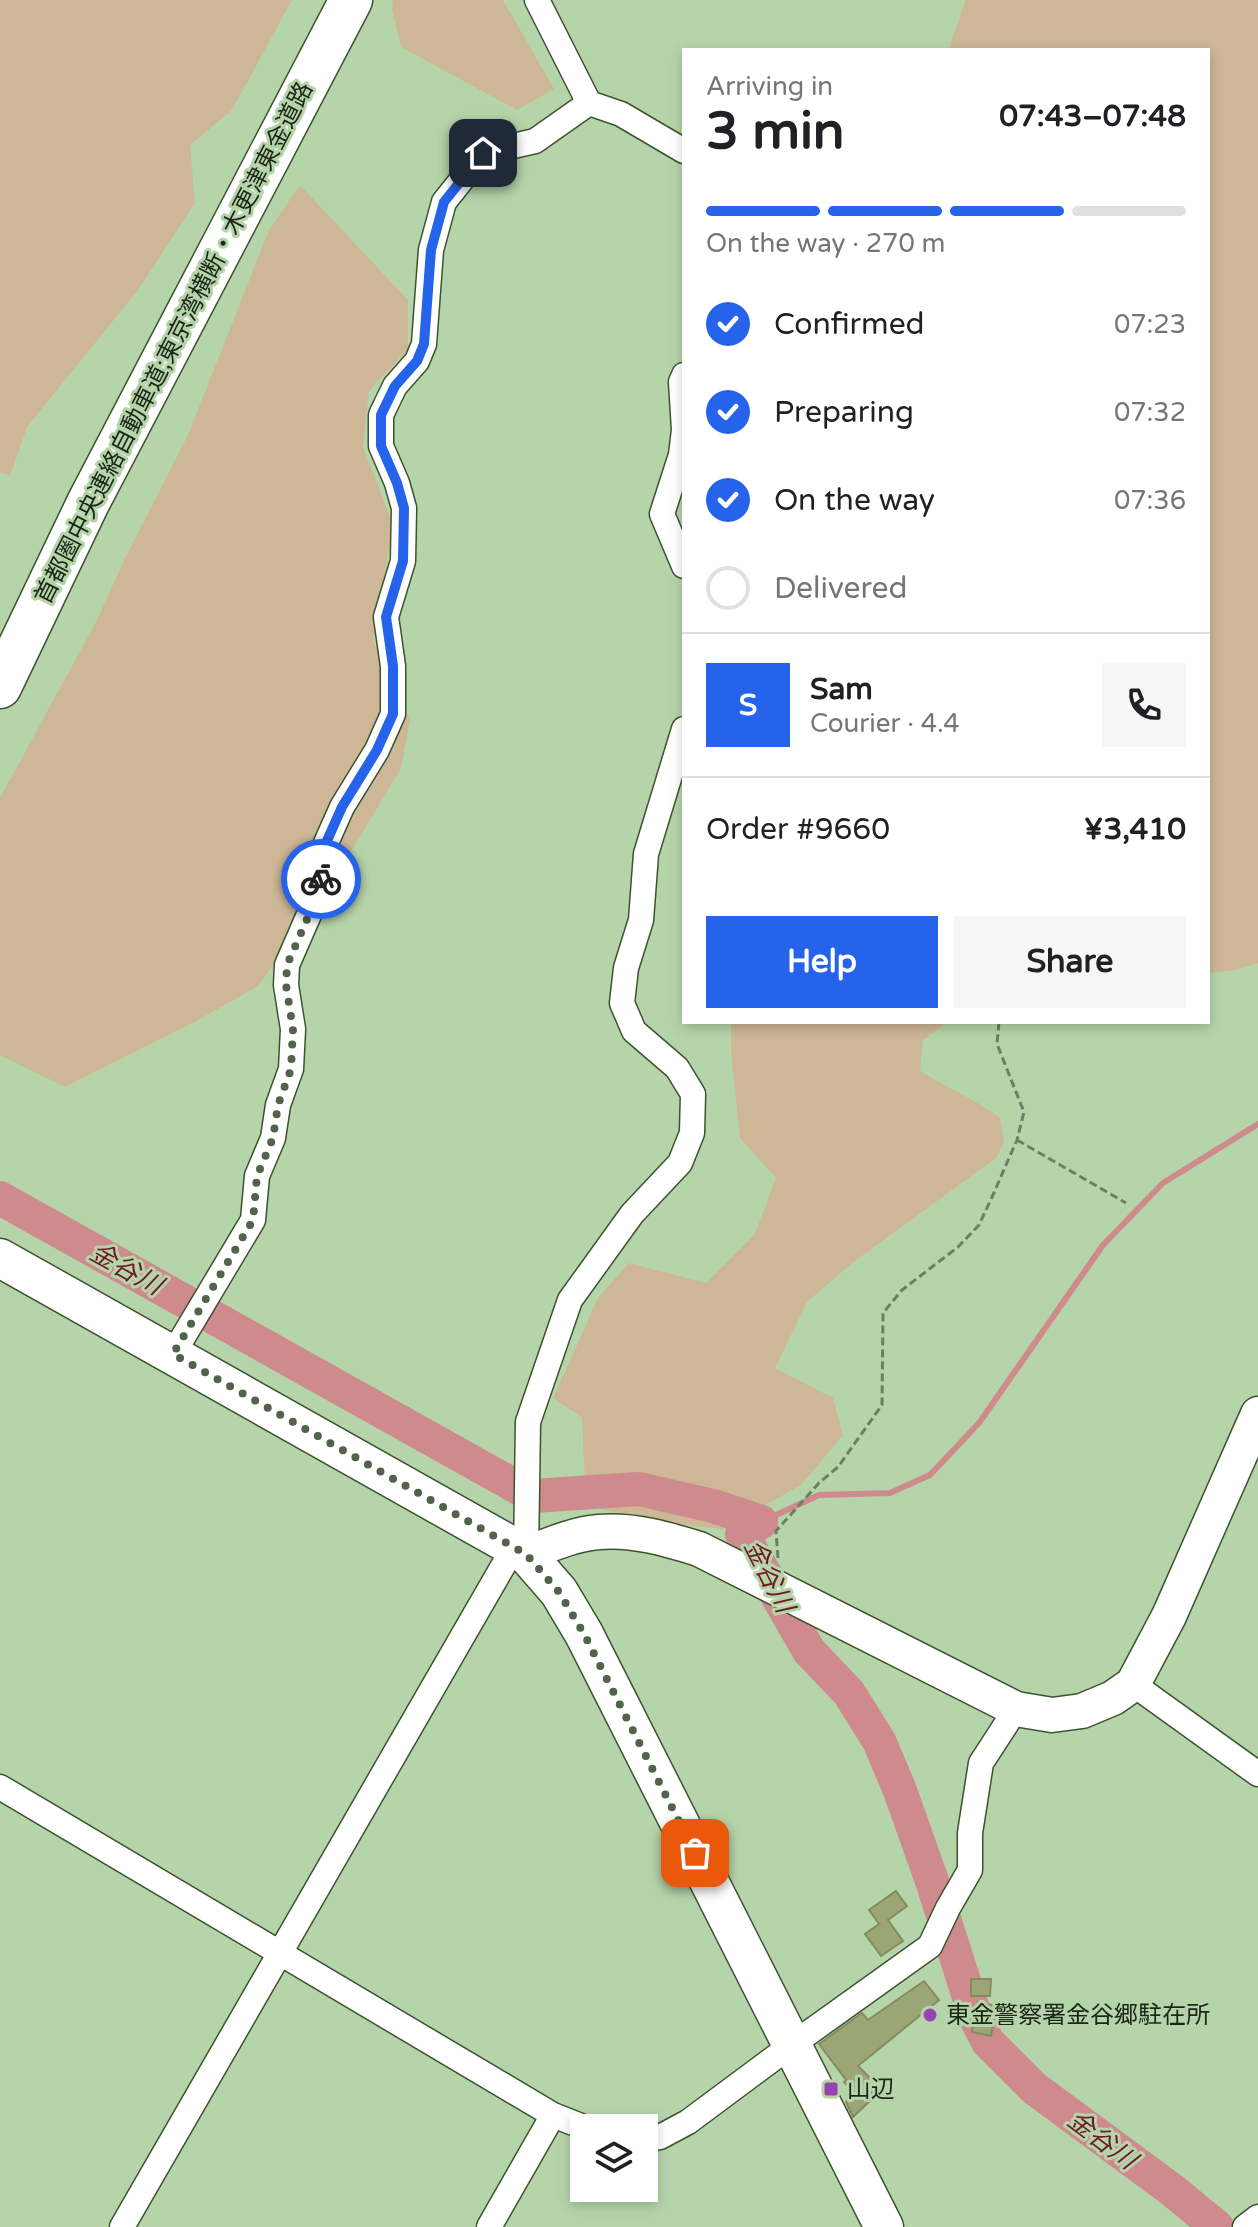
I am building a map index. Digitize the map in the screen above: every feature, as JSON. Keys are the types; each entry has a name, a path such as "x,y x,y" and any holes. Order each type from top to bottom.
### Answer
{"highway":[{"name":"首都圏中央連絡自動車道;東京湾横断・木更津東金道路","path":"0,687 88,503 351,0"}],"main road":[{"path":"0,1258 520,1550 559,1592 584,1634 884,2227"}],"street":[{"path":"537,0 589,103 621,114 682,150"},
{"path":"173,1354 253,1220 257,1176 273,1138 278,1105 291,1069 293,1029 286,985 287,965 321,880 326,843 393,714 393,666 386,617 403,561 404,508 381,446 381,415 395,386 417,361 424,344 431,250 444,202 483,153 535,141 589,103"},
{"path":"682,447 662,514 682,561"},
{"path":"122,2227 277,1954 520,1550 528,1422 570,1300 632,1214 680,1163 692,1133 693,1094 677,1068 634,1031 622,1003 626,968 641,920 646,854 682,736"},
{"path":"520,1550 600,1532 659,1536 699,1549 1016,1709 1052,1715 1082,1711 1113,1698 1133,1684 1169,1616 1258,1414"},
{"path":"1133,1684 1258,1774"},
{"path":"658,2137 688,2122 930,1946 970,1870 970,1833 981,1763 1016,1709"},
{"path":"0,1787 277,1954 553,2115 570,2122"},
{"path":"489,2227 553,2115"},
{"path":"1245,2227 1258,2217"}],"path":[{"path":"779,1590 776,1531 819,1483 838,1467 882,1405 883,1313 902,1290 958,1247 979,1225 1017,1140 1024,1112 997,1044 999,1024"},
{"path":"1017,1140 1126,1203"}],"shaded area":[{"path":"0,0 292,0 232,110 190,145 195,203 138,290 27,427 10,476 0,472"},
{"path":"393,0 503,0 554,89 517,110 401,47 392,9"},
{"path":"966,0 1258,0 1258,963 1236,970 1210,973 1210,48 949,48"},
{"path":"300,185 408,300 408,349 369,391 363,447 393,525 373,640 410,720 401,768 328,890 258,986 191,1024 65,1087 0,1055 0,798 97,620 188,435 269,230"},
{"path":"731,1024 944,1024 923,1040 920,1071 1000,1118 1004,1142 996,1158 852,1263 807,1302 775,1368 833,1398 843,1435 801,1485 722,1529 648,1521 586,1505 582,1418 553,1398 598,1298 629,1263 706,1283 755,1234 776,1178 740,1138"}],"building":[{"path":"896,1891 907,1906 888,1920 903,1941 881,1956 865,1934 879,1924 869,1910"},
{"path":"971,1979 991,1979 990,1996 971,1996"},
{"path":"924,1981 939,2000 858,2066 870,2078 864,2084 875,2096 853,2117 846,2102 855,2093 819,2044 862,2013 868,2020"},
{"path":"978,2002 996,2006 991,2036 972,2032"}],"waterway":[{"path":"761,1522 819,1495 890,1493 930,1475 979,1423 1103,1245 1163,1183 1258,1124"},
{"name":"金谷川","path":"0,1198 533,1496 639,1489 713,1506 761,1522"},
{"name":"金谷川","path":"761,1522 742,1534 809,1651 849,1693 879,1741 932,1881 976,2019 988,2042 1034,2088 1217,2227"}],"way so far":[{"path":"321,879 287,965 286,985 293,1029 291,1069 278,1105 273,1138 257,1176 253,1220 173,1354 526,1554 559,1592 584,1634 695,1853"}],"place":[{"name":"東金警察署金谷郷駐在所","path":"930,2015"},
{"name":"山辺","path":"831,2089"}],"route":[{"path":"321,879 326,843 393,714 393,666 386,617 403,561 404,508 381,446 381,415 395,386 417,361 424,344 431,250 444,202 483,153"}]}
